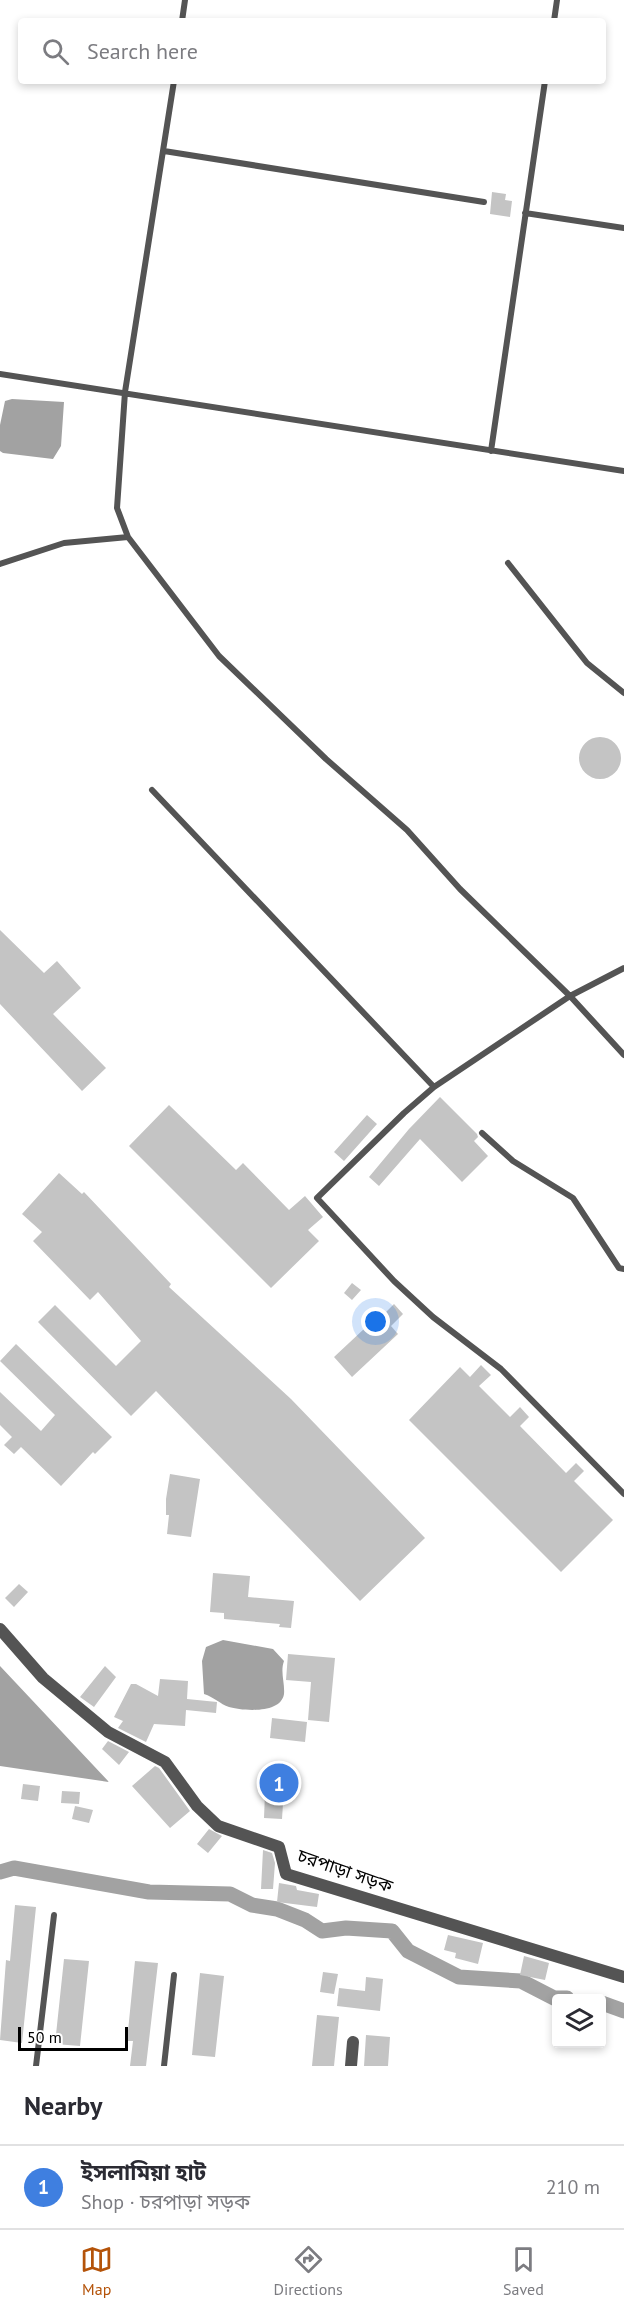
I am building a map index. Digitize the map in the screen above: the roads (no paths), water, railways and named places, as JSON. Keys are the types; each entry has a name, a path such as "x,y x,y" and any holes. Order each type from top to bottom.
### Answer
{"street":[{"name":"চরপাড়া সড়ক","path":"0,1629 43,1678 108,1732 165,1762 196,1806 218,1826 279,1847 286,1874 624,1977"},
{"path":"351,2066 353,2042"}],"lane":[{"path":"182,18 185,0"},
{"path":"554,18 557,0"},
{"path":"174,84 125,392 117,508 128,537 219,656 326,759 407,830 460,889 570,996 624,1055"},
{"path":"491,451 545,84"},
{"path":"164,151 484,202"},
{"path":"525,213 624,228"},
{"path":"0,374 624,471"},
{"path":"0,564 64,543 128,537"},
{"path":"508,563 587,663 624,693"},
{"path":"152,790 435,1087"},
{"path":"624,968 570,996 435,1087 404,1113 317,1198 394,1281 433,1317 501,1369 624,1494"},
{"path":"482,1133 513,1161 573,1198 619,1268 624,1269"},
{"path":"36,2066 54,1915"},
{"path":"164,2066 174,1975"}],"waterway":[{"path":"0,1872 14,1868 149,1892 230,1894 252,1905 277,1909 305,1920 322,1931 346,1928 392,1931 408,1951 459,1977 521,1981 552,1997"},
{"path":"606,2004 624,2011"}],"place":[{"name":"ইসলামিয়া হাট","path":"279,1783"}]}
